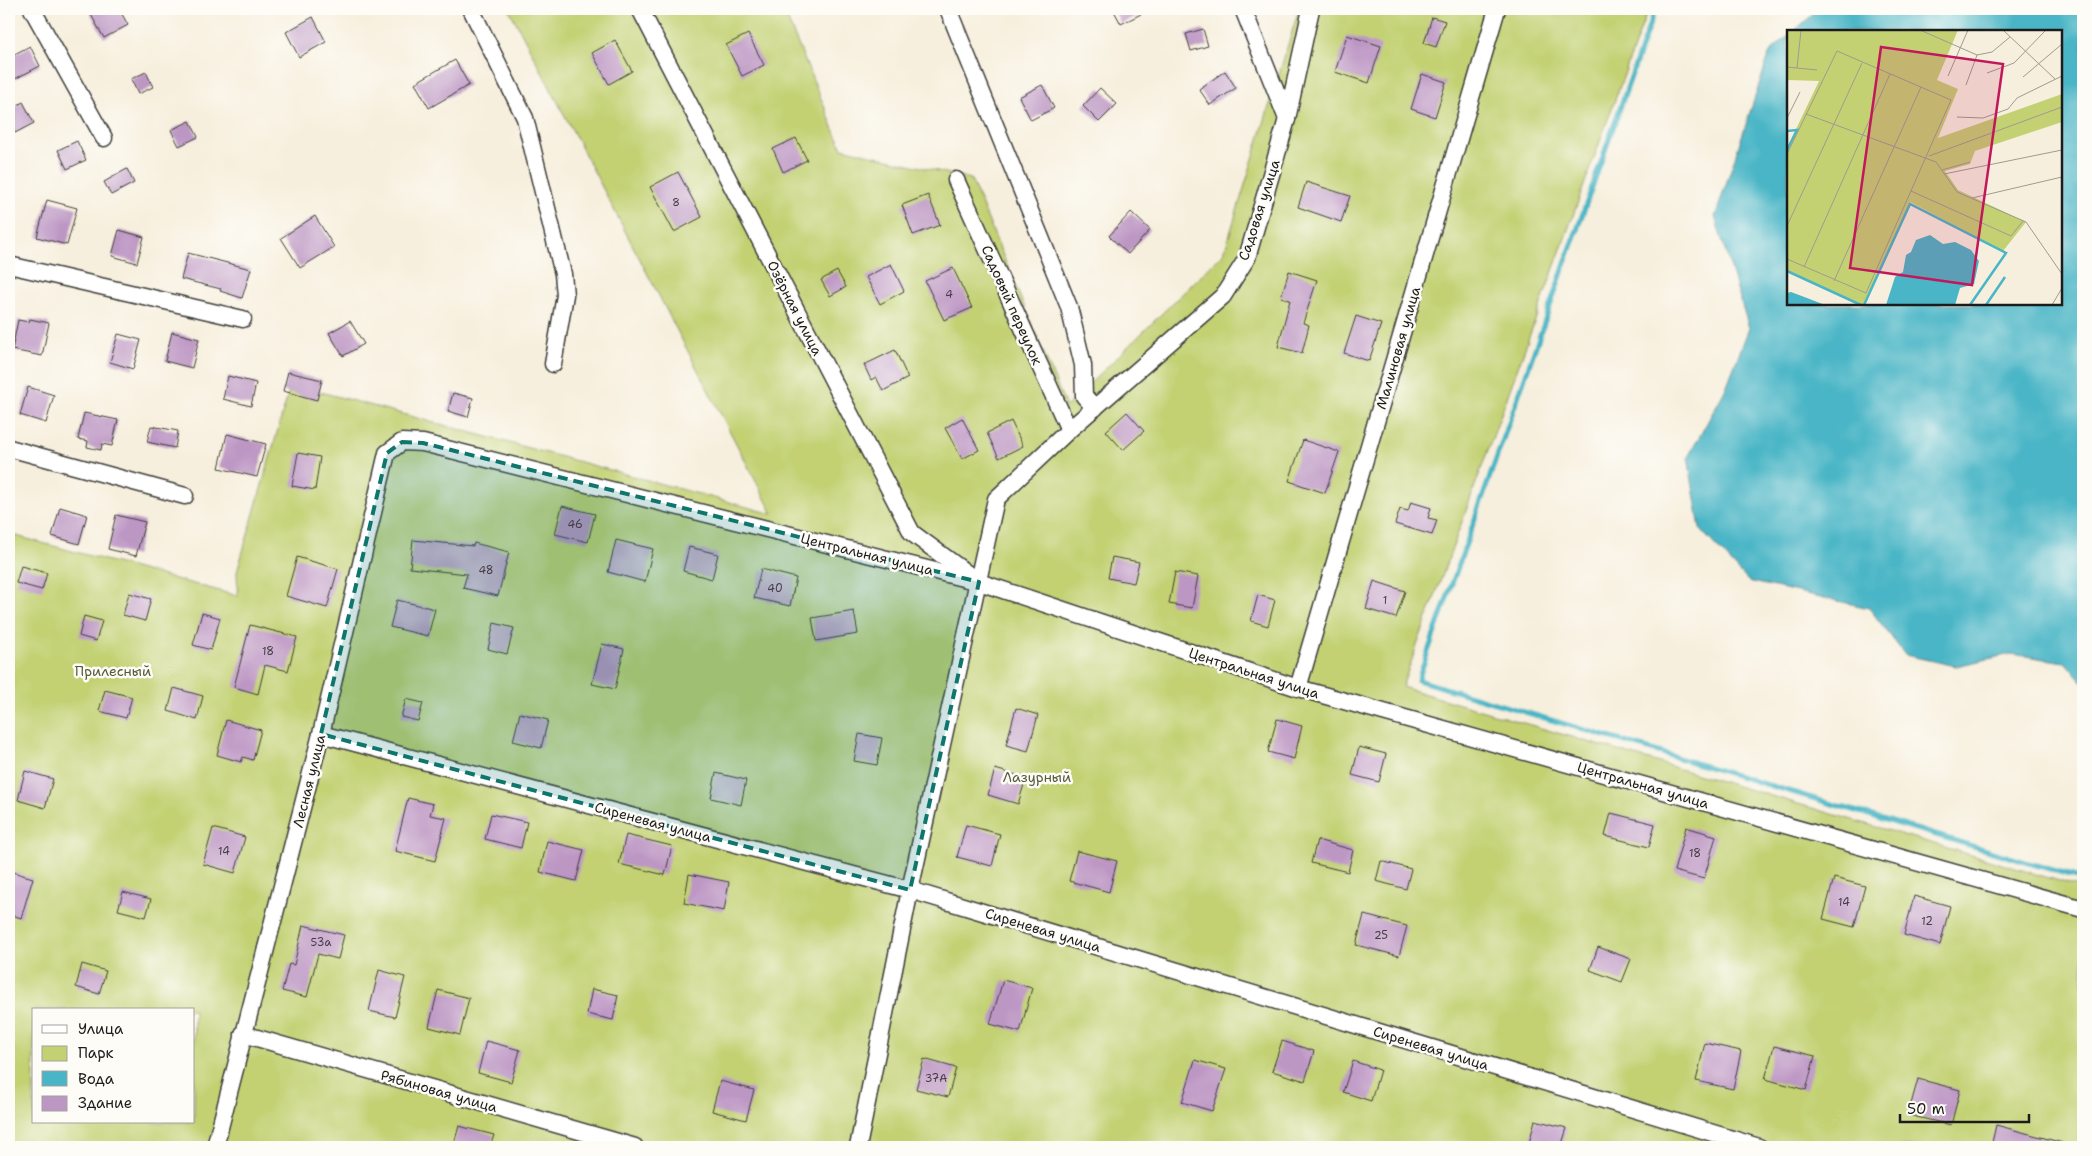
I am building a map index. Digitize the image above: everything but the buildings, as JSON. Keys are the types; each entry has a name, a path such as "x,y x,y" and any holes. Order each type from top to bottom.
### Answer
{"street":[{"path":"32,9 104,138"},
{"path":"471,9 525,118 563,274 565,295 553,364"},
{"name":"Озёрная улица","path":"640,9 912,533 978,582"},
{"path":"948,9 1069,307 1083,365 1084,396 1095,408"},
{"path":"1244,9 1287,119"},
{"name":"Садовая улица","path":"858,1147 910,890 996,499 1069,430 1223,296 1247,258 1287,119 1310,9"},
{"name":"Малиновая улица","path":"1298,688 1497,9"},
{"name":"Садовый переулок","path":"956,180 1069,430"},
{"path":"9,265 243,320"},
{"name":"Лесная улица","path":"214,1147 321,734 387,453 402,442 423,443"},
{"name":"Центральная улица","path":"423,443 978,582 1298,688 2083,909"},
{"path":"9,448 185,496"},
{"name":"Сиреневая улица","path":"321,734 910,890 1760,1147"},
{"name":"Рябиновая улица","path":"243,1034 635,1147"}],"highlighted area":[{"path":"402,442 423,443 979,582 910,890 321,734 387,453"}],"green space":[{"name":"Лазурный","path":"509,9 783,9 842,148 971,179 1066,407 1224,253 1299,9 1648,9 1402,687 2083,888 2083,1147 9,1147 9,534 238,596 237,572 291,384 773,514"}],"water":[{"path":"1819,9 2083,9 2083,682 2065,662 2011,654 1956,666 1905,655 1869,608 1748,581 1700,529 1688,457 1725,390 1749,328 1715,217 1770,52 1787,37 1787,305 2062,305 2062,30 1795,30"}],"waterway":[{"path":"1655,9 1418,680 2083,879"}],"park label":[{"name":"Прилесный","path":"113,671"}]}
